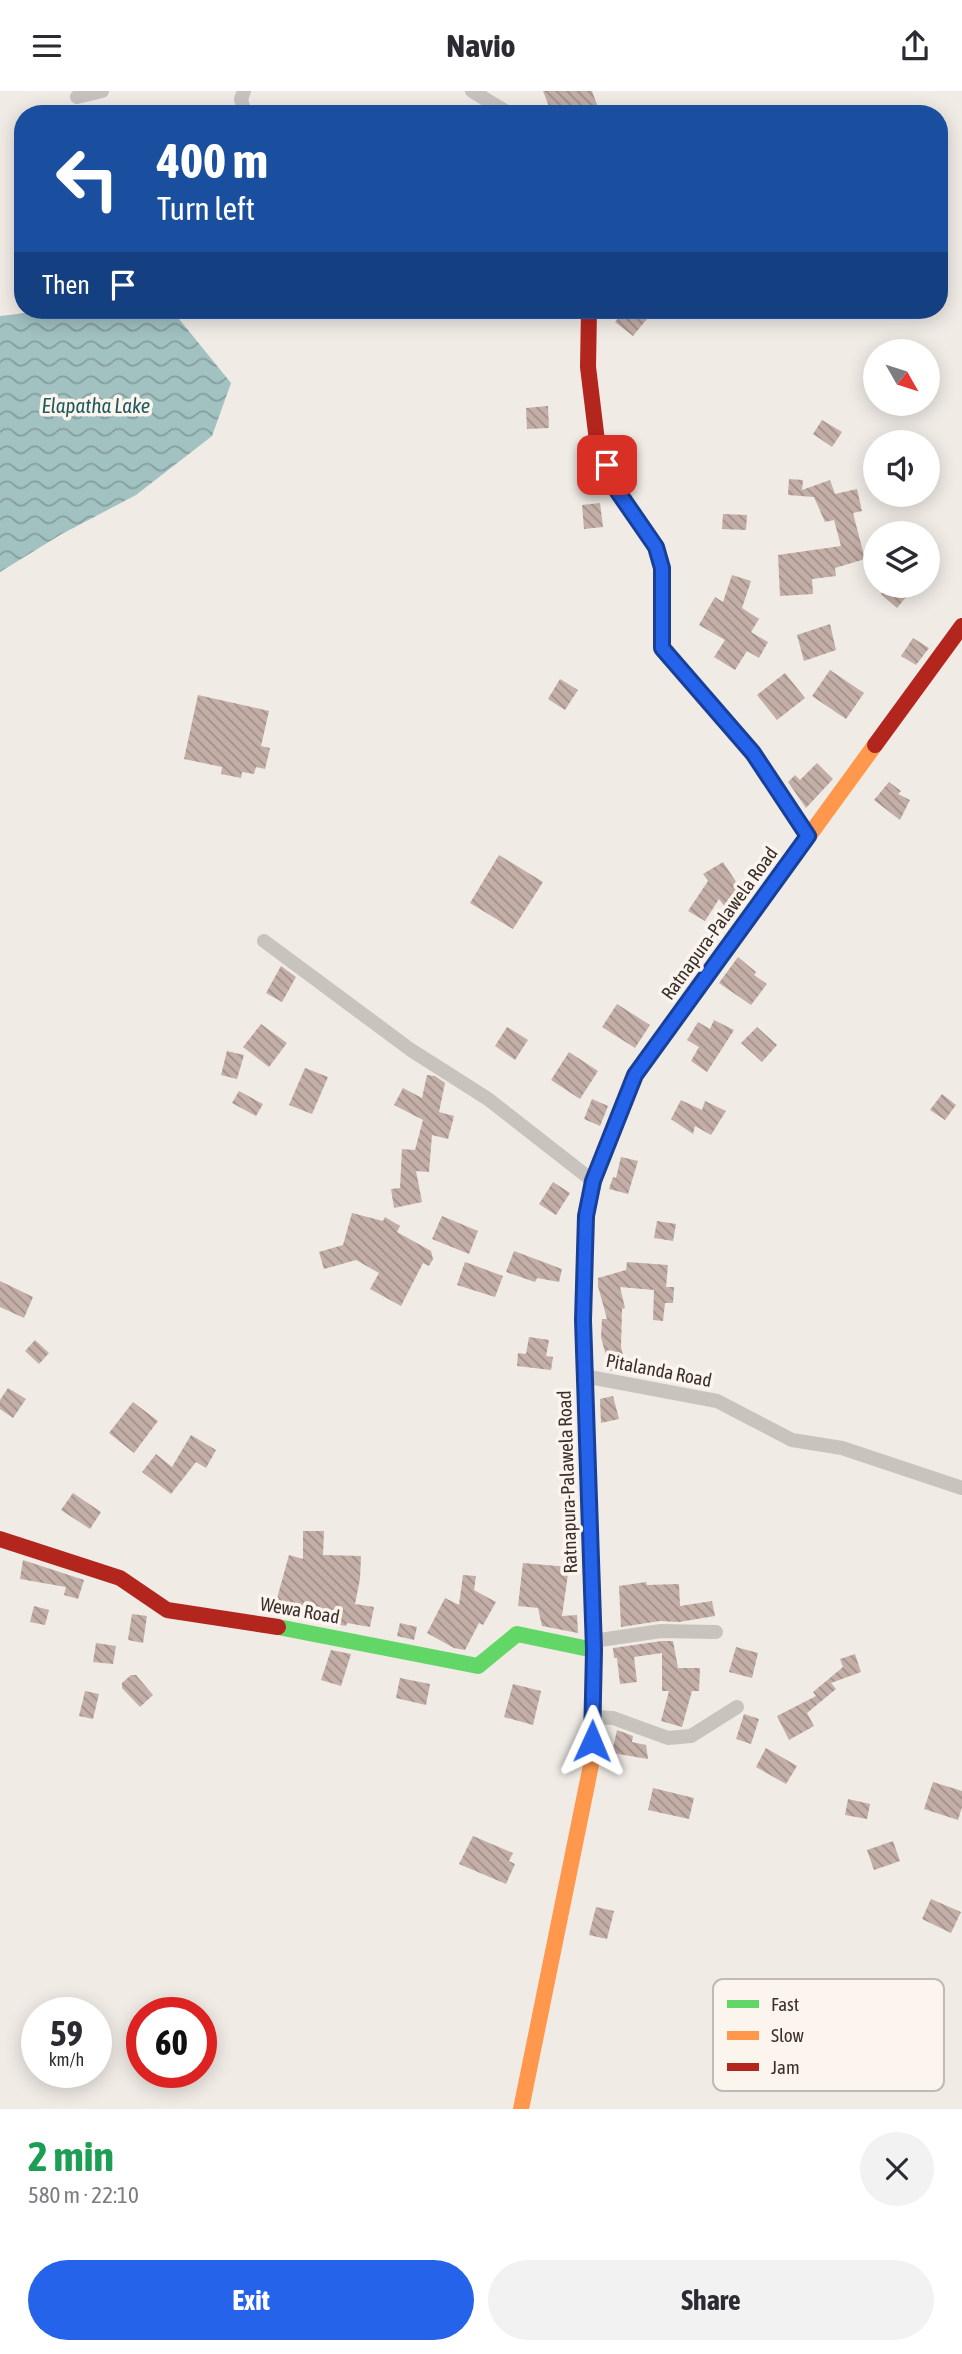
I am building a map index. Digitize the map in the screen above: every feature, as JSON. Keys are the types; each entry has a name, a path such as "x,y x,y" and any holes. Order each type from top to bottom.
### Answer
{"main road":[{"path":"589,319 588,367 597,440 616,489 656,547 662,568 662,648 753,753 808,836"},
{"name":"Ratnapura-Palawela Road","path":"521,2109 592,1765 593,1645 584,1376 586,1216 593,1181 635,1075 962,627"},
{"name":"Wewa Road","path":"0,1539 120,1578 167,1610 308,1632 478,1666 517,1634 593,1645"}],"street":[{"path":"77,97 102,91"},
{"path":"472,91 488,95"},
{"path":"264,941 411,1050 488,1099 593,1181"},
{"name":"Pitalanda Road","path":"584,1376 717,1401 792,1440 842,1448 962,1488"},
{"path":"593,1645 661,1631 716,1632"},
{"path":"592,1717 613,1718 668,1738 691,1736 737,1707"}],"water":[{"name":"Elapatha Lake","path":"14,314 14,319 179,319 231,383 212,436 136,495 60,535 0,572 0,316"}],"building":[{"path":"543,91 592,91 597,105 548,105"},
{"path":"618,319 647,319 633,336 615,322"},
{"path":"548,406 549,428 527,429 526,408"},
{"path":"822,420 842,432 832,447 813,434"},
{"path":"789,479 803,480 802,490 830,480 835,494 857,489 862,511 853,513 863,560 835,568 836,576 812,579 813,594 780,596 778,555 841,546 834,520 825,522 814,497 788,495"},
{"path":"600,503 603,527 584,529 582,505"},
{"path":"723,514 747,515 746,530 722,529"},
{"path":"732,575 751,581 742,608 759,619 751,632 768,642 759,658 747,651 735,670 714,657 725,640 699,625 715,597 723,602"},
{"path":"886,598 905,598 897,608"},
{"path":"830,624 836,650 804,661 797,635"},
{"path":"913,638 929,648 916,665 901,656"},
{"path":"830,670 864,693 846,719 812,696"},
{"path":"785,673 805,698 777,720 757,695"},
{"path":"560,679 578,690 565,710 548,699"},
{"path":"198,695 269,711 261,746 270,748 265,769 256,767 254,774 242,772 241,778 221,774 222,767 184,759"},
{"path":"817,763 833,779 806,808 788,782 795,775 800,780"},
{"path":"889,782 901,791 898,794 910,800 900,820 874,800"},
{"path":"499,855 543,882 513,929 470,903"},
{"path":"723,862 744,894 725,907 719,899 705,921 688,911 708,881 703,874"},
{"path":"738,957 756,972 754,975 767,984 751,1005 719,983"},
{"path":"281,966 296,977 282,1002 266,993"},
{"path":"617,1004 650,1025 635,1048 602,1027"},
{"path":"714,1020 734,1030 707,1072 691,1061 699,1047 687,1040 698,1022 710,1029"},
{"path":"261,1024 287,1043 269,1067 243,1047"},
{"path":"507,1027 528,1040 515,1060 495,1046"},
{"path":"757,1027 777,1045 762,1062 741,1043"},
{"path":"227,1051 244,1055 237,1079 221,1075"},
{"path":"569,1052 598,1071 580,1099 551,1080"},
{"path":"305,1068 328,1077 312,1114 289,1105"},
{"path":"427,1075 435,1076 445,1083 439,1112 454,1116 448,1139 432,1135 429,1172 416,1171 422,1202 394,1208 391,1189 400,1188 402,1149 415,1150 423,1120 394,1105 403,1088 422,1098"},
{"path":"239,1091 263,1104 256,1116 232,1103"},
{"path":"942,1094 956,1105 945,1120 930,1110"},
{"path":"592,1099 608,1106 600,1126 584,1119"},
{"path":"681,1100 702,1110 705,1101 726,1111 711,1135 695,1126 693,1134 671,1119"},
{"path":"621,1157 638,1161 628,1194 609,1189 613,1177 616,1178"},
{"path":"553,1182 570,1193 556,1215 539,1204"},
{"path":"352,1213 383,1221 385,1217 400,1226 397,1232 431,1251 433,1259 429,1266 423,1263 401,1306 370,1289 379,1273 356,1260 324,1269 319,1252 343,1245"},
{"path":"442,1216 478,1231 469,1254 432,1239"},
{"path":"657,1221 676,1224 673,1241 654,1238"},
{"path":"514,1251 562,1269 559,1282 537,1278 535,1282 506,1272"},
{"path":"465,1262 503,1276 495,1297 457,1285"},
{"path":"627,1262 668,1265 666,1287 674,1287 673,1303 665,1303 663,1321 653,1320 654,1290 620,1287 625,1308 622,1309 621,1347 626,1366 610,1371 601,1337 602,1319 607,1319 598,1278 626,1270"},
{"path":"0,1281 33,1297 24,1318 0,1307"},
{"path":"529,1337 549,1340 546,1356 553,1357 551,1370 517,1366 518,1353 526,1354"},
{"path":"35,1340 49,1353 39,1364 25,1351"},
{"path":"8,1388 26,1399 13,1418 0,1409 0,1400"},
{"path":"613,1396 619,1419 601,1423 600,1399"},
{"path":"133,1402 158,1421 134,1453 109,1433"},
{"path":"191,1435 216,1450 206,1468 196,1462 171,1494 142,1472 156,1454 172,1467"},
{"path":"73,1493 101,1512 90,1529 61,1510"},
{"path":"303,1531 324,1531 323,1555 361,1556 355,1604 374,1607 370,1627 347,1623 346,1626 273,1613 289,1555 303,1559"},
{"path":"23,1560 84,1580 78,1599 64,1595 66,1587 20,1579"},
{"path":"523,1563 569,1567 562,1616 577,1615 578,1633 542,1626 538,1608 518,1606"},
{"path":"463,1575 476,1576 474,1590 496,1602 483,1625 479,1623 465,1650 454,1648 427,1633 445,1598 459,1605"},
{"path":"646,1582 647,1585 679,1584 680,1606 712,1601 715,1616 621,1627 619,1586"},
{"path":"34,1606 49,1610 45,1625 30,1622"},
{"path":"132,1614 147,1616 143,1643 128,1640"},
{"path":"400,1623 417,1627 414,1640 397,1636"},
{"path":"673,1641 678,1668 700,1668 699,1691 692,1691 682,1727 661,1721 669,1691 662,1691 662,1653 634,1657 637,1682 620,1684 613,1648"},
{"path":"96,1643 116,1646 113,1664 93,1662"},
{"path":"736,1647 758,1653 752,1678 729,1672"},
{"path":"331,1650 351,1654 341,1686 321,1680"},
{"path":"855,1654 861,1672 831,1683 836,1689 807,1713 814,1726 789,1740 777,1716 816,1696 813,1692 843,1667 840,1659"},
{"path":"131,1675 136,1675 153,1695 140,1707 122,1688 122,1683"},
{"path":"400,1678 430,1684 426,1705 396,1698"},
{"path":"513,1684 541,1691 533,1725 504,1717"},
{"path":"85,1691 99,1694 93,1719 79,1716"},
{"path":"744,1714 759,1719 751,1744 736,1739"},
{"path":"617,1730 633,1736 632,1742 646,1745 648,1759 612,1753"},
{"path":"766,1748 797,1766 786,1784 756,1767"},
{"path":"933,1782 962,1791 962,1807 958,1820 924,1809"},
{"path":"653,1788 694,1798 689,1819 648,1810"},
{"path":"848,1799 870,1804 867,1819 845,1815"},
{"path":"473,1836 513,1853 509,1861 515,1864 506,1884 459,1864"},
{"path":"893,1841 900,1861 874,1870 867,1850"},
{"path":"931,1899 961,1912 951,1933 922,1919"},
{"path":"596,1907 614,1911 607,1939 589,1935"}],"traffic: fast":[{"path":"592,1598 583,1320 586,1216 595,1177"},
{"path":"278,1627 478,1666 517,1634 594,1650"}],"traffic: slow":[{"path":"595,1177 635,1075 875,745"},
{"path":"521,2109 591,1765 594,1650 592,1598"}],"traffic: jam":[{"path":"589,319 588,367 597,441 616,489 656,547 662,568 662,648 753,753 808,836"},
{"path":"875,745 962,626"},
{"path":"0,1539 120,1578 167,1610 278,1627"}],"route":[{"path":"592,1741 594,1650 583,1320 586,1216 593,1181 635,1075 808,836 753,753 662,648 662,568 656,547 616,489 607,465"}]}
